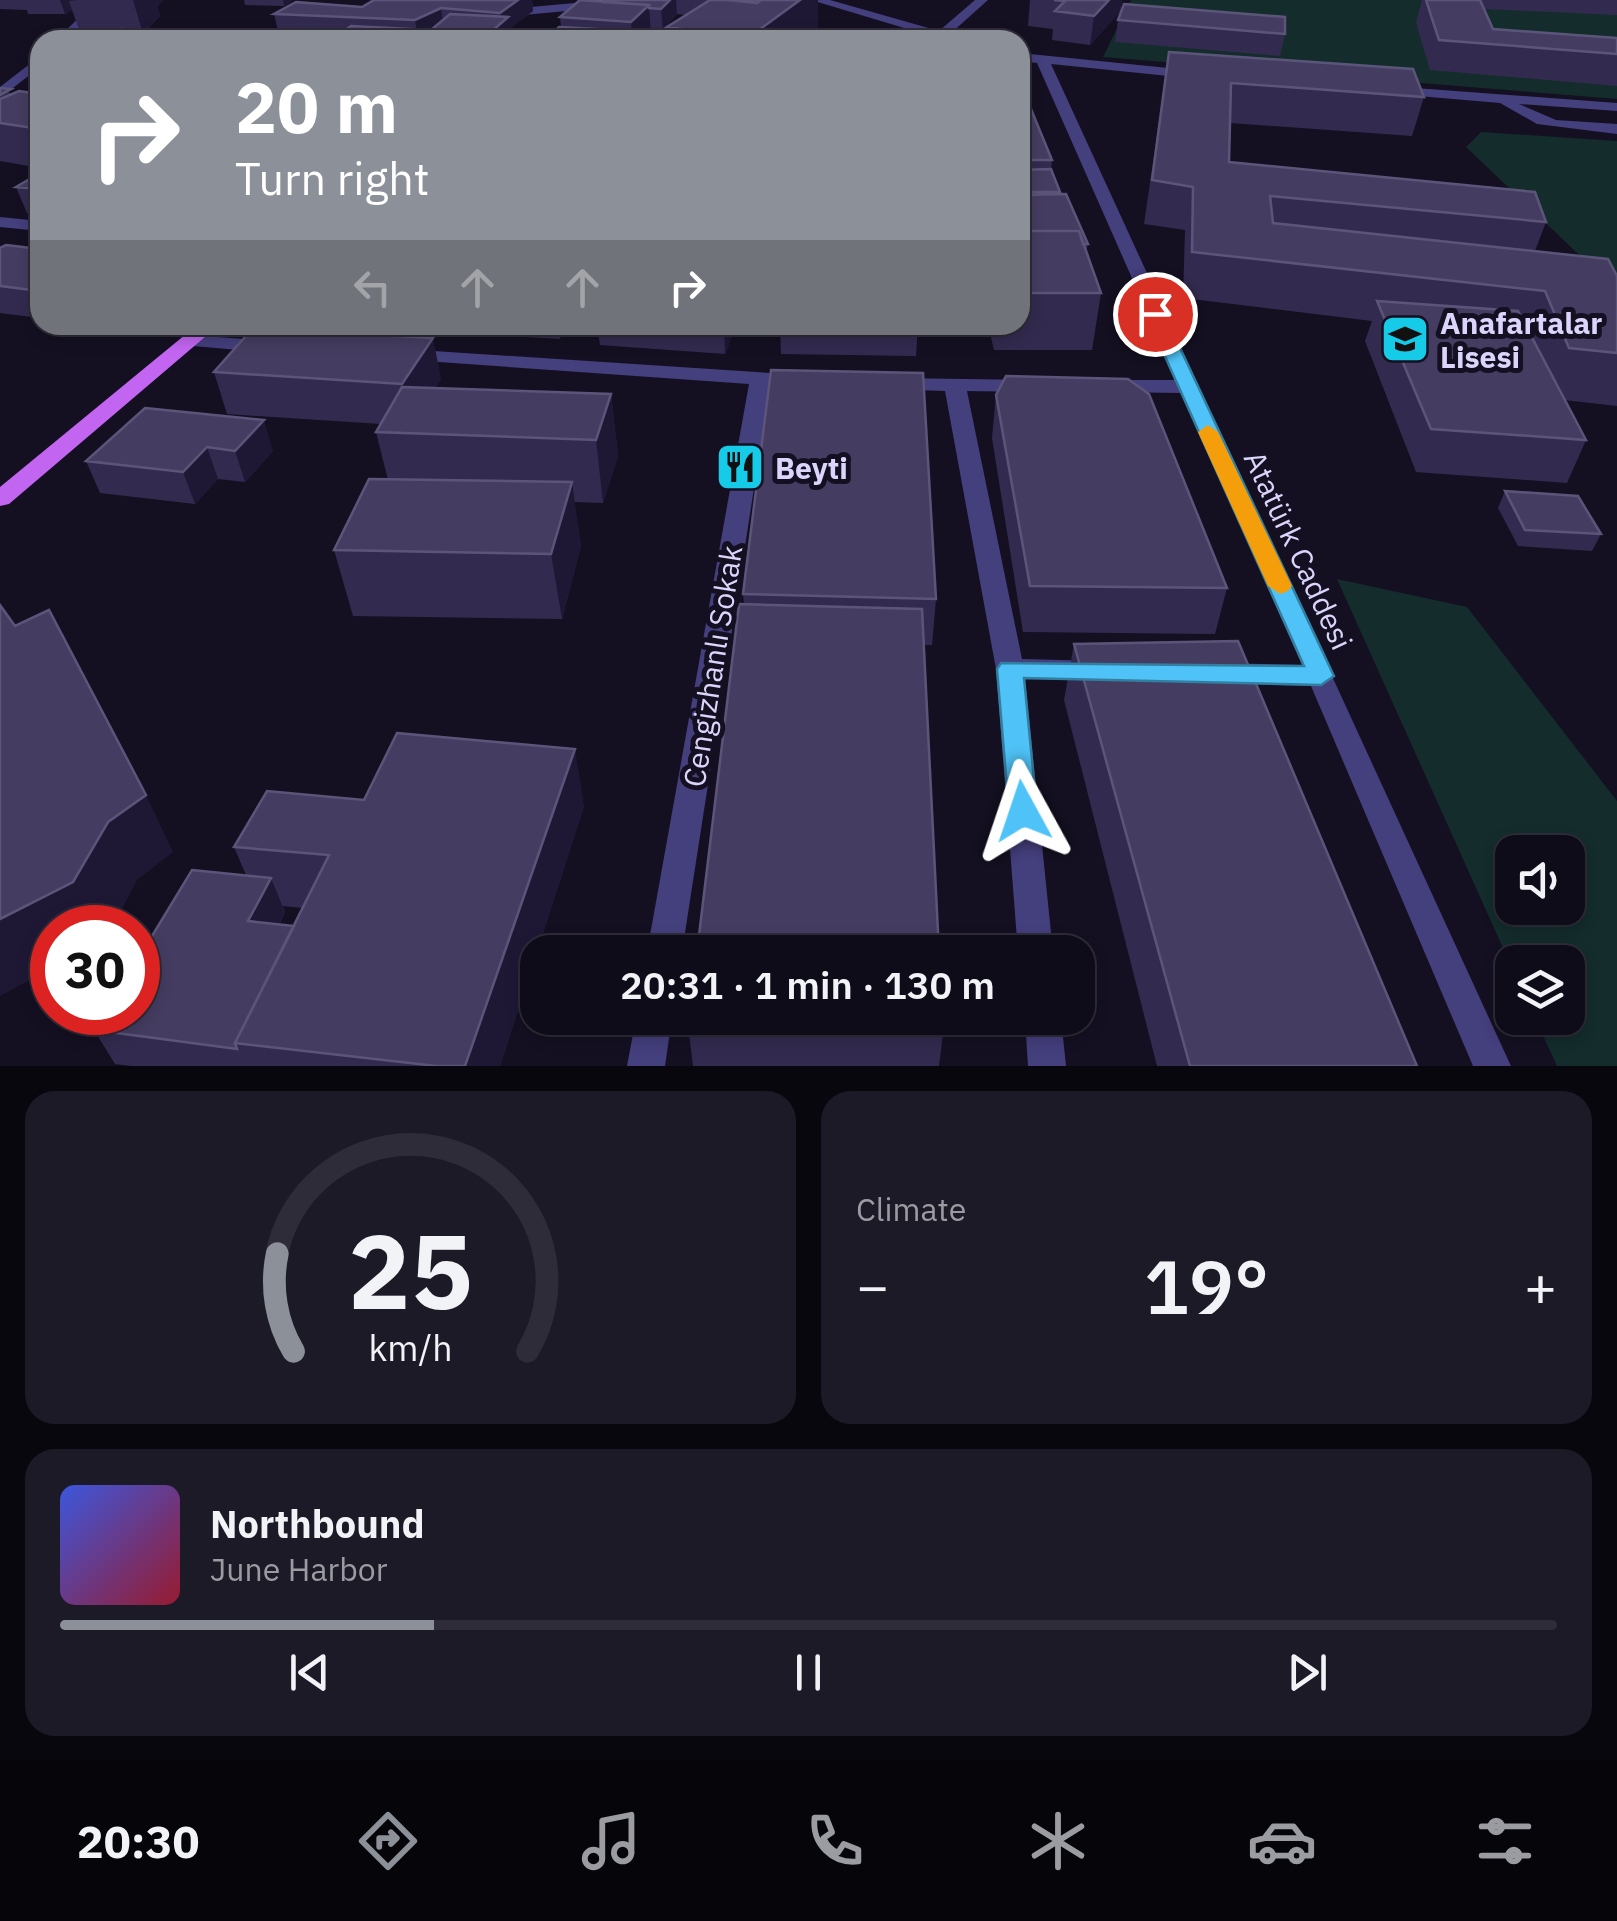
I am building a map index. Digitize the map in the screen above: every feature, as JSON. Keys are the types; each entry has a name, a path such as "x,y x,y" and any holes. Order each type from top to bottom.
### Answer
{"main road":[{"path":"566,30 600,3"},
{"path":"0,499 196,335"}],"street":[{"path":"72,30 104,0"},
{"path":"817,0 923,30"},
{"path":"947,30 982,0"},
{"path":"503,30 499,27 520,12 600,3"},
{"path":"1031,60 1218,77"},
{"name":"Atatürk Caddesi","path":"1031,60 1321,676 1492,1066"},
{"path":"0,94 30,68"},
{"path":"1370,88 1617,108"},
{"path":"1504,99 1521,115 1537,121 1617,129"},
{"path":"0,222 30,225"},
{"path":"189,341 288,348"},
{"path":"386,354 818,381"},
{"name":"Cengizhanlı Sokak","path":"667,935 760,380"},
{"path":"877,383 1052,386"},
{"path":"956,386 1010,669 1034,935"},
{"path":"1090,386 1187,387"},
{"path":"1010,669 1126,672"},
{"path":"1185,673 1321,676"},
{"path":"646,1066 651,1035"},
{"path":"1044,1035 1047,1066"}],"green space":[{"path":"1131,0 1617,0 1617,99 1103,57"},
{"path":"1481,132 1617,141 1617,291 1466,147"},
{"path":"1337,579 1467,607 1617,801 1617,1066 1557,1066 1543,1035 1585,1035 1585,945 1502,945"}],"building":[{"path":"374,0 518,0 500,13 441,8 415,20 274,14 296,2 362,7"},
{"path":"580,0 649,5 631,22 560,17"},
{"path":"604,0 670,0 661,9"},
{"path":"710,0 800,0 759,30 667,27"},
{"path":"1054,0 1109,0 1094,16 1055,11 1065,1"},
{"path":"1426,0 1480,0 1493,29 1617,38 1617,54 1439,40"},
{"path":"1124,4 1285,17 1285,34 1118,20"},
{"path":"450,14 508,17 493,30 431,30"},
{"path":"351,26 431,30 345,30"},
{"path":"559,27 617,30 556,30"},
{"path":"1169,52 1413,69 1424,97 1231,83 1229,162 1535,192 1546,222 1270,196 1273,223 1608,259 1617,276 1617,353 1569,348 1545,291 1192,252 1193,187 1152,180"},
{"path":"19,91 30,93 30,128 0,123 0,99"},
{"path":"1030,109 1031,109 1052,160 1030,160"},
{"path":"1051,169 1060,192 1030,192 1030,170"},
{"path":"30,179 30,188 16,187"},
{"path":"1066,194 1088,244 1083,244 1079,231 1030,231 1030,195"},
{"path":"1030,231 1079,231 1101,293 1030,293"},
{"path":"0,248 30,248 30,290 0,286"},
{"path":"1377,301 1518,311 1586,440 1431,429"},
{"path":"247,335 433,338 402,384 214,372"},
{"path":"771,370 923,373 936,599 743,594"},
{"path":"1006,376 1128,379 1149,394 1227,588 1030,586 996,395"},
{"path":"402,387 611,394 596,440 376,432"},
{"path":"145,408 264,420 235,451 207,447 183,472 86,461"},
{"path":"369,479 572,482 551,554 334,550"},
{"path":"1505,491 1578,496 1601,534 1525,530"},
{"path":"739,604 922,609 938,935 699,935"},
{"path":"0,605 15,626 49,610 146,795 108,822 73,882 0,919"},
{"path":"1238,641 1417,1066 1190,1066 1074,644"},
{"path":"397,733 575,749 465,1066 235,1043 329,855 234,847 267,791 364,800"},
{"path":"192,870 271,878 248,921 294,926 235,1043 237,1049 132,1035 160,1035 160,923"}],"slow traffic":[{"path":"1208,432 1280,586"}],"place":[{"name":"Anafartalar Lisesi","path":"1405,339"},
{"name":"Beyti","path":"740,467"}],"route":[{"path":"1023,811 1010,669 1321,676 1155,314"}]}
